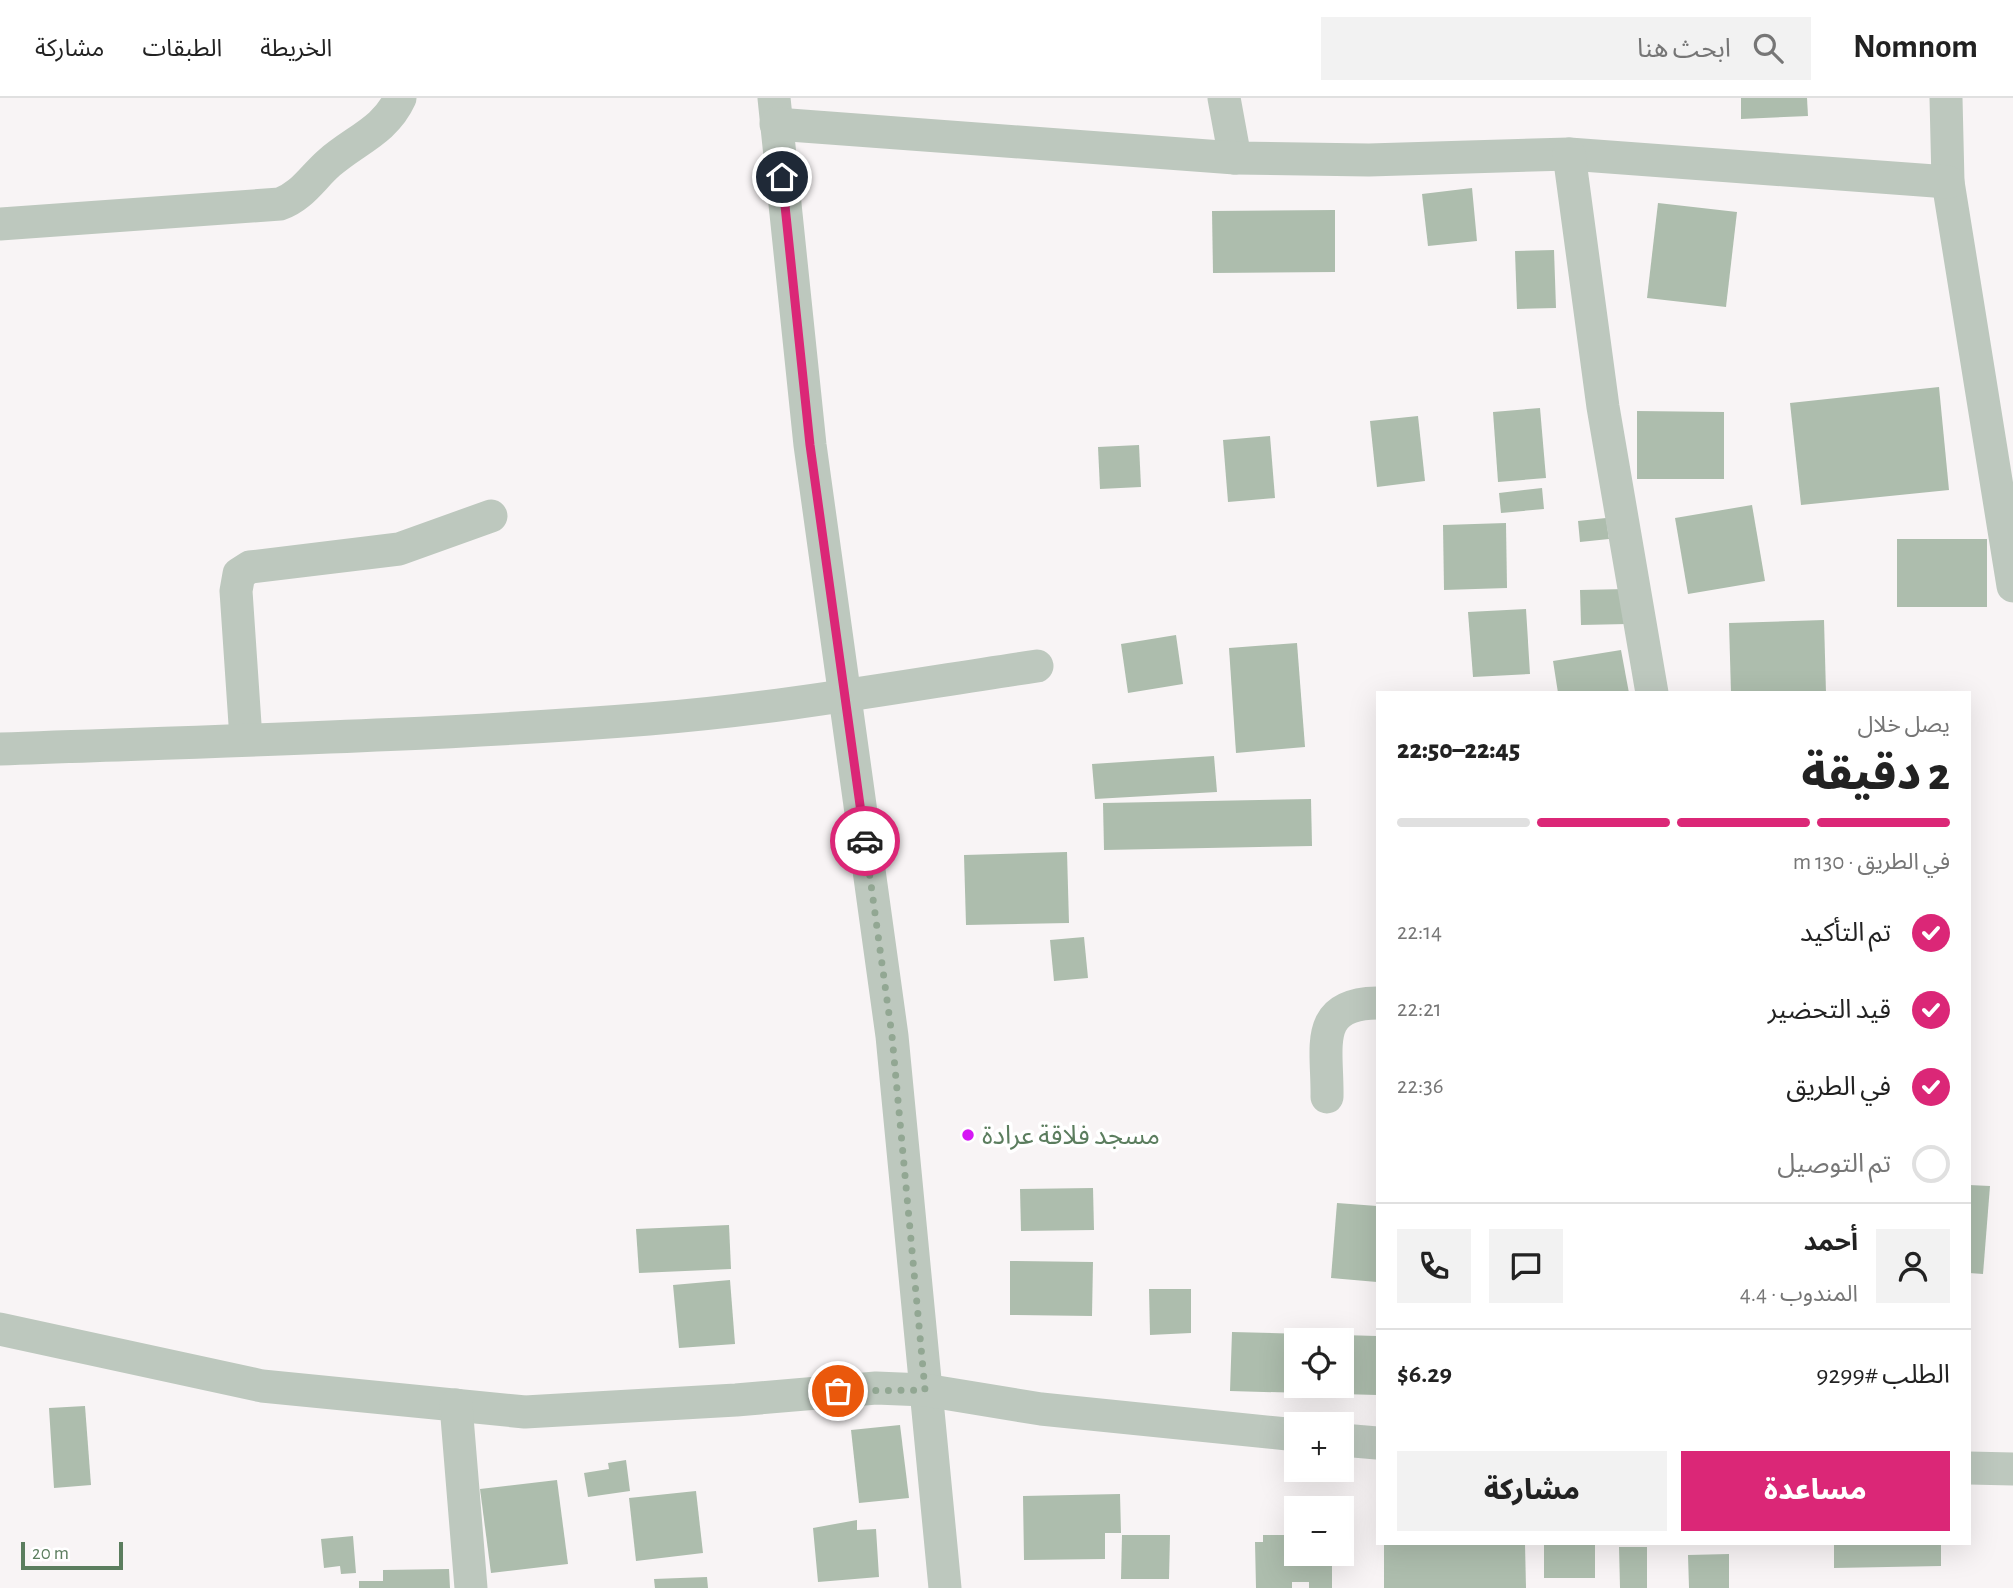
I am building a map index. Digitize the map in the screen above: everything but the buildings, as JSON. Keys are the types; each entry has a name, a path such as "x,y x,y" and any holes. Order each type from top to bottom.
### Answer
{"street":[{"path":"0,224 280,204 292,199 330,162 378,129 389,119 400,98"},
{"path":"1224,98 1235,158"},
{"path":"1949,102 1948,182 2013,586"},
{"path":"945,1588 892,1036 810,445 775,111 1235,158 1369,160 1569,154 1948,182"},
{"path":"1569,154 1603,407 1652,691"},
{"path":"246,739 236,592 239,574 250,566 399,549 491,516"},
{"path":"0,749 650,719 845,695 1037,666"},
{"path":"1327,1097 1329,1022 1338,1011 1348,1006 1376,1003"},
{"path":"0,1329 262,1386 525,1412 736,1400 876,1388 925,1390 1041,1409 1284,1434"},
{"path":"456,1405 471,1588"},
{"path":"1354,1441 1376,1443"},
{"path":"1971,1468 2013,1469"}],"way so far":[{"path":"838,1391 876,1388 925,1390 892,1036 865,841"}],"place":[{"name":"مسجد فلاقة عرادة","path":"968,1135"}],"route":[{"path":"782,177 810,445 865,841"}]}
